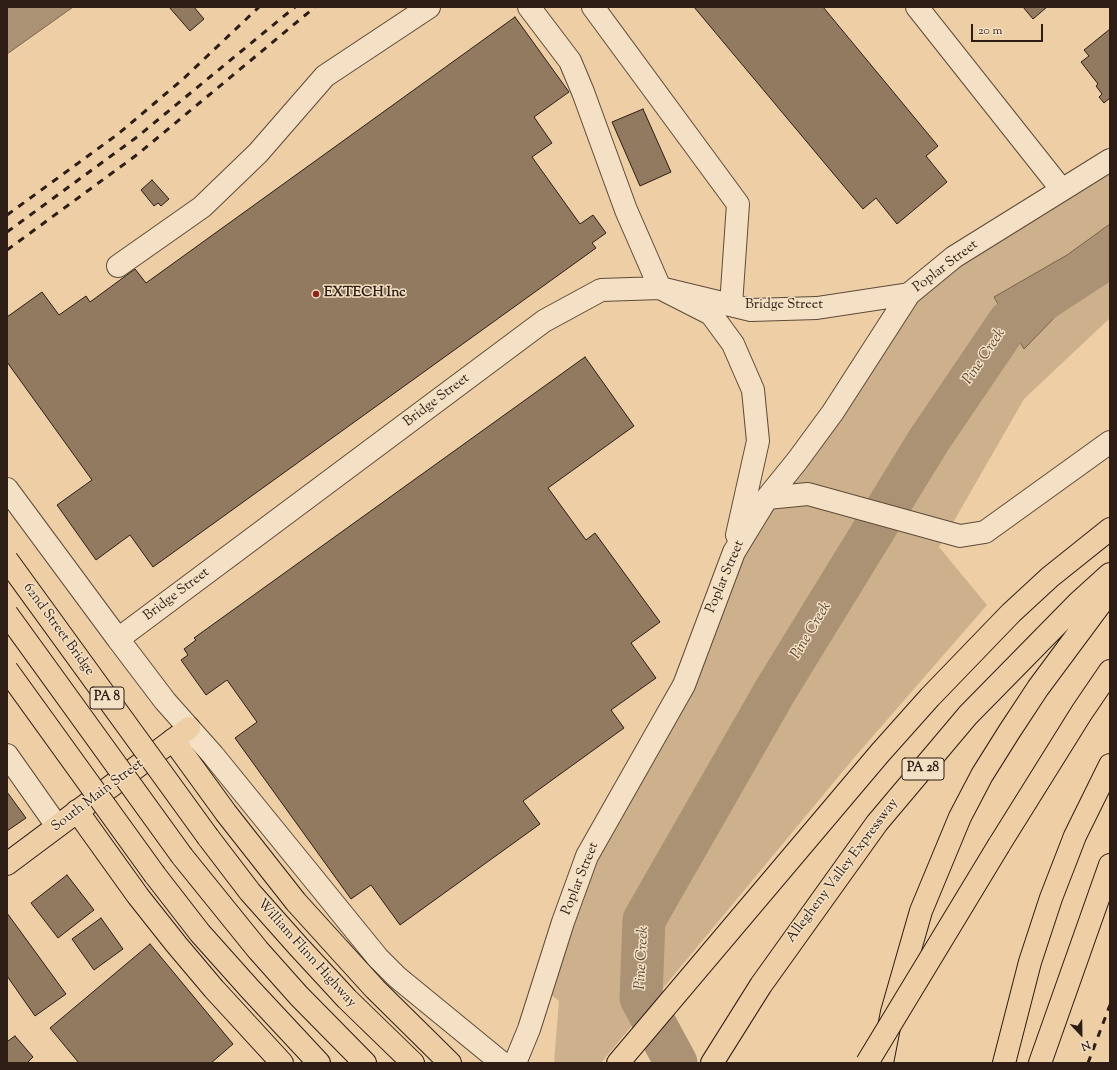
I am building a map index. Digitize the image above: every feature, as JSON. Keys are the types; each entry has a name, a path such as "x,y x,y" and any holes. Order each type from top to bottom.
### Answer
{"main road":[{"path":"618,1063 880,753 935,691 1044,582 1110,529"},
{"name":"62nd Street Bridge","path":"7,560 208,837"},
{"name":"Allegheny Valley Expressway","path":"712,1063 761,985 877,823 968,715 1078,603 1110,574"},
{"path":"882,1063 892,1012 919,919 941,860 960,817 982,775 1038,688 1110,591"},
{"path":"7,614 182,856 258,950 299,996 365,1063"},
{"path":"7,670 155,874 205,938 319,1063"},
{"path":"867,1063 999,845 1082,712 1110,671"},
{"path":"181,734 226,813 296,902 375,989 450,1063"},
{"name":"South Main Street","path":"7,864 181,734"},
{"path":"1004,1063 1030,962 1051,898 1076,836 1110,765"},
{"path":"77,812 138,896 181,950 214,990 282,1063"},
{"name":"William Flinn Highway","path":"208,837 250,892 298,946 347,999 405,1056"},
{"path":"1040,1063 1110,865"}],"street":[{"path":"118,266 202,206 258,153 325,76 430,7"},
{"path":"529,7 570,61 583,92 626,210 660,288 711,314 733,344 753,390 758,441 734,552"},
{"path":"593,7 738,204 730,305"},
{"path":"917,7 1062,190"},
{"name":"Poplar Street","path":"515,1063 529,1029 563,922 587,856 684,685 734,552 767,498 798,461 833,412 909,294 954,257 1110,160"},
{"name":"Bridge Street","path":"118,639 544,321 601,290 660,288 751,310 817,308 909,294"},
{"path":"767,498 808,494 926,528 960,536 985,532 1110,442"},
{"path":"7,489 165,701 181,734 212,755 378,958 397,976 502,1063"},
{"path":"7,755 58,826"}],"shaded area":[{"path":"7,7 73,7 7,54"},
{"path":"1110,160 1110,318 1024,399 939,547 987,605 853,759 601,1063 554,1063 559,1001 542,988 563,922 684,685 734,552 909,294"},
{"path":"1110,224 1110,277 1056,316 1024,349 994,297 1067,255"}],"building":[{"path":"169,7 194,7 204,19 190,31"},
{"path":"694,7 823,7 938,146 926,156 947,182 897,224 876,198 863,209"},
{"path":"1023,7 1047,7 1033,19"},
{"name":"EXTECH Inc","path":"515,17 569,92 534,117 552,143 532,157 580,224 593,215 606,233 592,243 596,248 153,567 130,535 96,560 57,505 92,480 7,362 7,317 42,292 59,315 86,296 90,302 135,269 146,283"},
{"path":"1110,29 1110,98 1104,103 1099,97 1102,94 1096,86 1098,84 1081,62 1089,56 1084,50"},
{"path":"643,109 671,172 640,186 612,122"},
{"path":"152,180 169,199 161,206 158,203 154,206 141,190"},
{"path":"585,357 634,426 548,488 586,540 595,533 660,622 631,643 656,678 611,710 624,728 523,801 540,824 400,925 371,885 351,899 235,738 257,722 227,680 206,695 181,660 188,655 184,649 196,640 194,638"},
{"path":"7,792 26,818 7,831"},
{"path":"67,875 94,910 58,938 31,903"},
{"path":"7,913 66,994 35,1016 7,976"},
{"path":"101,918 123,949 94,970 72,939"},
{"path":"150,944 233,1044 211,1063 79,1063 50,1028"},
{"path":"15,1036 33,1057 27,1063 7,1063 7,1040 8,1041"}],"waterway":[{"name":"Pine Creek","path":"676,1063 641,998 644,920 775,691 929,440 1009,322 1110,256"}],"railway":[{"path":"7,215 118,134 182,80 259,7"},
{"path":"7,232 137,137 295,7"},
{"path":"7,250 138,154 315,7"},
{"path":"1088,1063 1110,1005"}],"place":[{"name":"EXTECH Inc","path":"316,294"}]}
